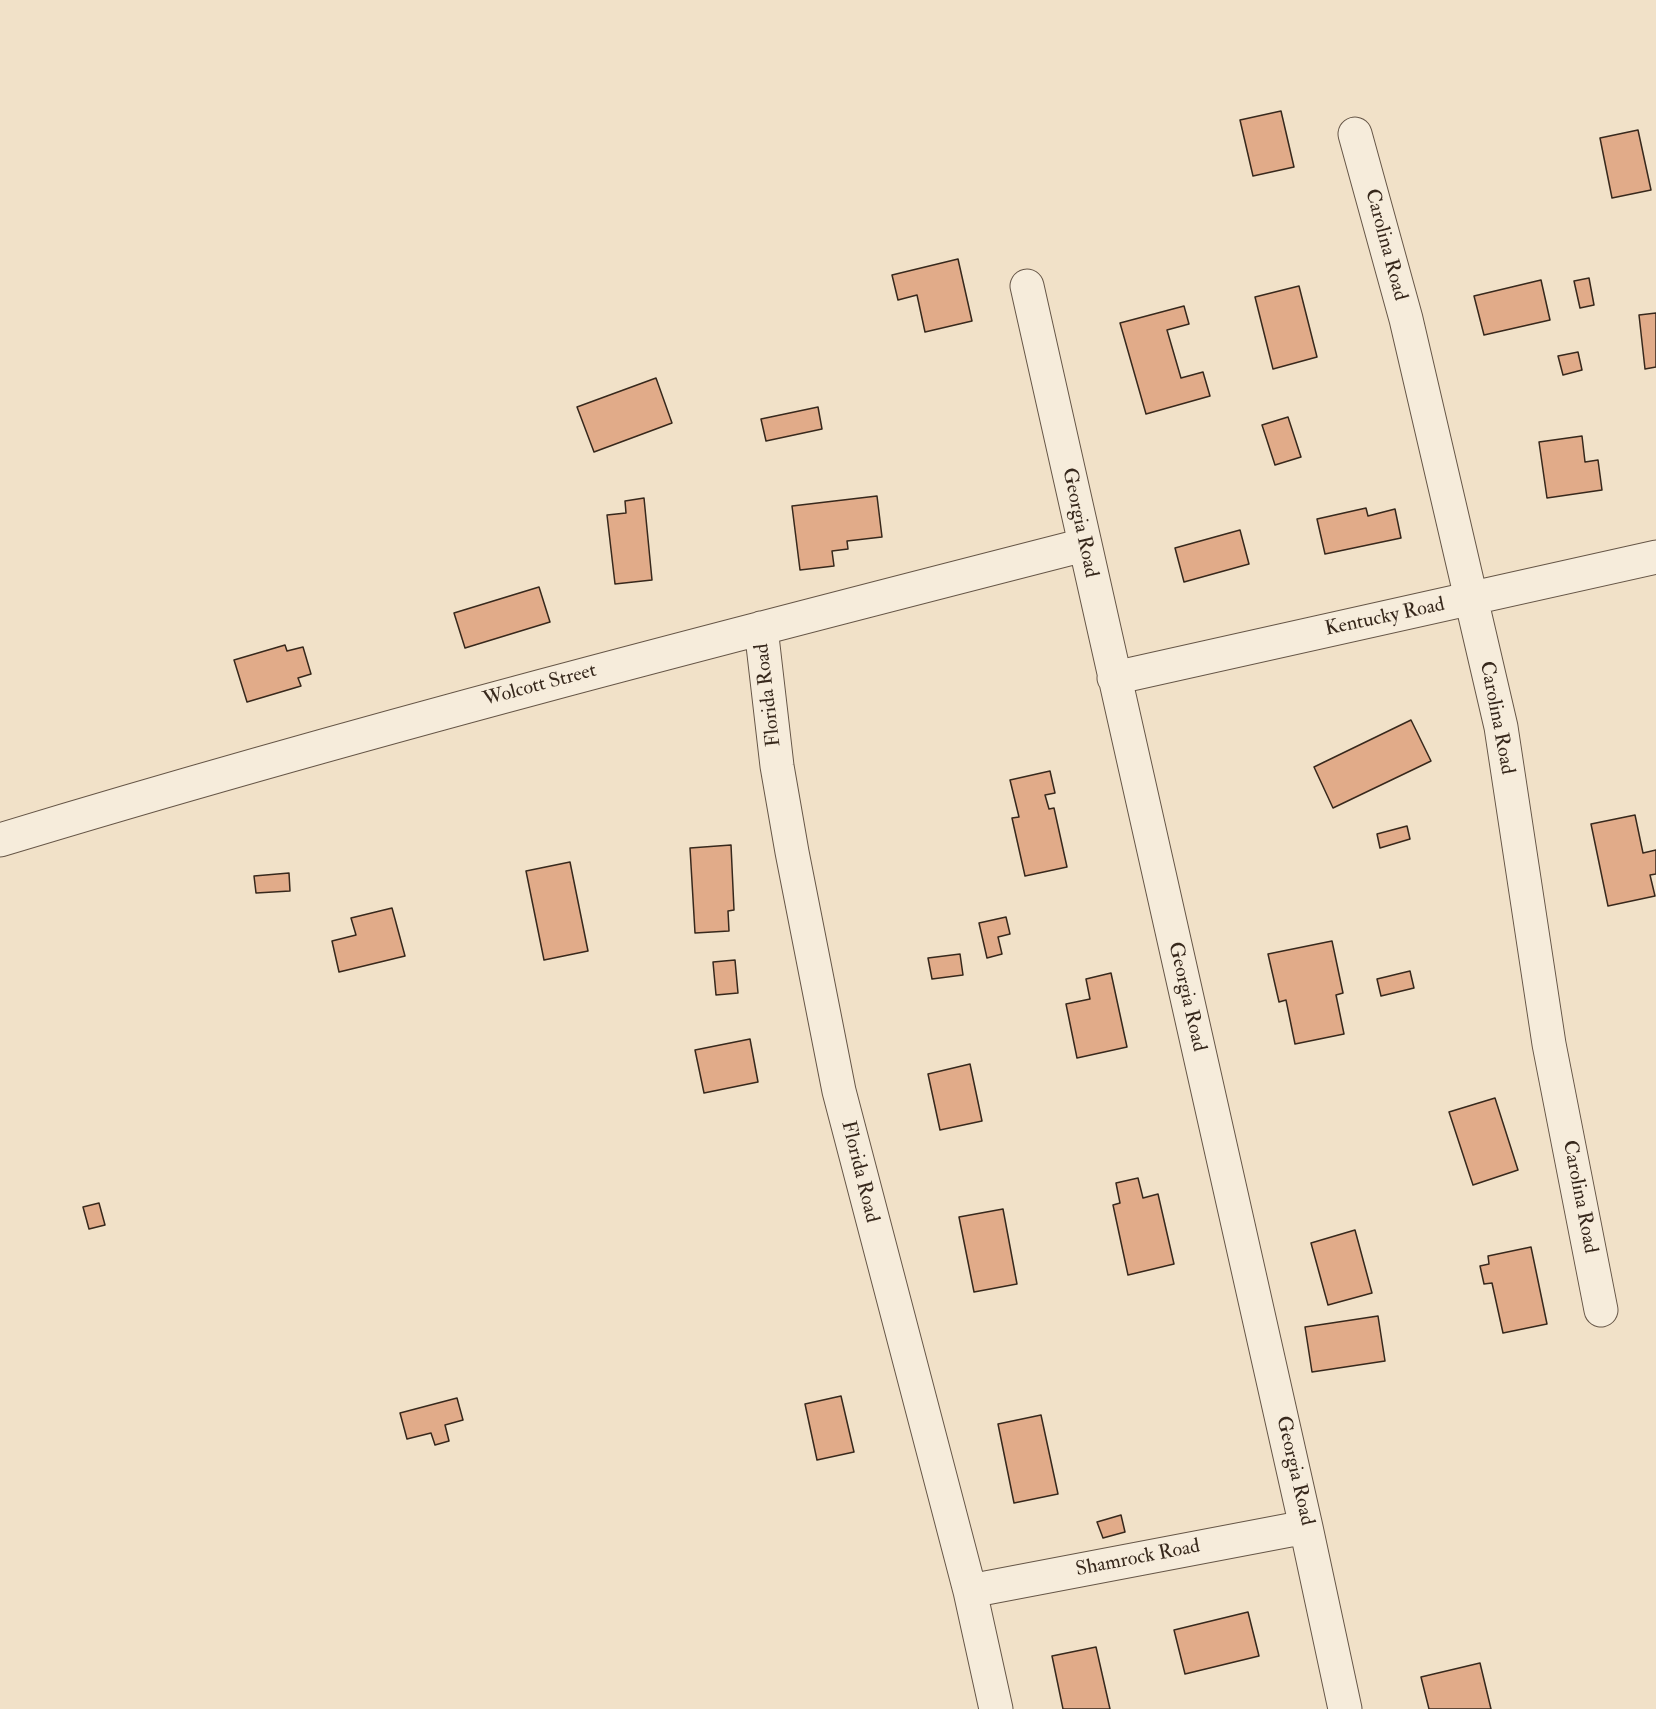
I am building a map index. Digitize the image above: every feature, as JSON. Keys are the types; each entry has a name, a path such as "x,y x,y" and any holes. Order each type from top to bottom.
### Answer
{"street":[{"name":"Carolina Road","path":"1355,134 1406,319 1469,599 1501,727 1549,1044 1601,1310"},
{"name":"Georgia Road","path":"1028,286 1345,1709"},
{"name":"Wolcott Street","path":"0,840 221,773 1084,544"},
{"name":"Kentucky Road","path":"1114,678 1656,557"},
{"name":"Florida Road","path":"761,628 777,766 839,1091 970,1591 996,1709"},
{"name":"Shamrock Road","path":"970,1591 1306,1527"}],"building":[{"path":"1281,111 1294,167 1253,176 1240,120"},
{"path":"1638,130 1651,190 1612,198 1600,138"},
{"path":"958,259 972,321 925,332 917,295 898,300 892,275"},
{"path":"1589,278 1594,305 1580,308 1574,281"},
{"path":"1541,280 1550,320 1484,335 1474,296"},
{"path":"1299,286 1317,357 1273,369 1255,297"},
{"path":"1184,306 1189,324 1167,330 1181,378 1203,372 1210,396 1146,414 1120,323"},
{"path":"1656,313 1656,367 1645,369 1639,315"},
{"path":"1578,352 1582,370 1563,375 1558,356"},
{"path":"656,378 672,423 594,452 577,407"},
{"path":"818,407 822,429 766,441 761,419"},
{"path":"1288,417 1301,457 1275,465 1262,425"},
{"path":"1582,436 1585,462 1598,460 1602,490 1547,498 1539,442"},
{"path":"877,496 882,537 847,541 848,549 832,551 834,566 800,570 792,506"},
{"path":"644,498 652,580 615,584 607,515 626,513 625,501"},
{"path":"1366,508 1368,516 1395,509 1401,538 1325,554 1317,519"},
{"path":"1240,530 1249,564 1184,582 1175,548"},
{"path":"539,587 550,622 465,648 454,613"},
{"path":"285,645 287,651 303,647 311,674 298,678 301,686 247,702 234,660"},
{"path":"1411,720 1431,761 1333,808 1314,767"},
{"path":"1050,771 1055,793 1045,795 1049,809 1054,808 1067,867 1025,876 1012,818 1019,817 1010,780"},
{"path":"1635,815 1643,853 1656,850 1656,874 1650,875 1655,896 1608,906 1591,824"},
{"path":"1407,826 1410,839 1380,848 1377,834"},
{"path":"731,845 734,910 728,911 729,931 695,933 690,848"},
{"path":"570,862 588,951 544,960 526,871"},
{"path":"289,873 290,891 256,893 254,876"},
{"path":"392,908 405,956 339,972 332,941 356,935 351,918"},
{"path":"1006,917 1010,934 998,937 1002,954 987,958 979,923"},
{"path":"1332,941 1343,993 1336,995 1344,1034 1295,1044 1286,1000 1279,1002 1268,954"},
{"path":"960,954 963,975 932,979 928,958"},
{"path":"735,960 738,993 716,995 713,962"},
{"path":"1410,971 1414,988 1381,996 1377,979"},
{"path":"1111,973 1127,1047 1077,1058 1066,1004 1090,999 1086,979"},
{"path":"750,1039 758,1082 704,1093 695,1050"},
{"path":"970,1064 982,1121 940,1130 928,1074"},
{"path":"1495,1098 1518,1170 1473,1185 1449,1112"},
{"path":"1138,1178 1143,1198 1158,1194 1174,1264 1128,1275 1113,1205 1120,1203 1116,1183"},
{"path":"99,1203 105,1225 89,1229 83,1207"},
{"path":"1003,1209 1017,1284 974,1292 959,1217"},
{"path":"1355,1230 1372,1293 1328,1305 1311,1243"},
{"path":"1531,1247 1547,1324 1503,1333 1492,1283 1484,1284 1480,1266 1489,1264 1488,1256"},
{"path":"1378,1316 1385,1361 1312,1372 1305,1327"},
{"path":"841,1396 854,1452 817,1460 805,1404"},
{"path":"457,1398 463,1420 445,1425 449,1441 435,1445 431,1433 407,1439 400,1413"},
{"path":"1041,1415 1058,1494 1014,1503 998,1424"},
{"path":"1121,1515 1125,1532 1103,1538 1097,1522"},
{"path":"1248,1612 1259,1656 1185,1674 1174,1630"},
{"path":"1096,1647 1110,1709 1063,1709 1052,1656"},
{"path":"1480,1663 1491,1709 1429,1709 1421,1677"}]}
